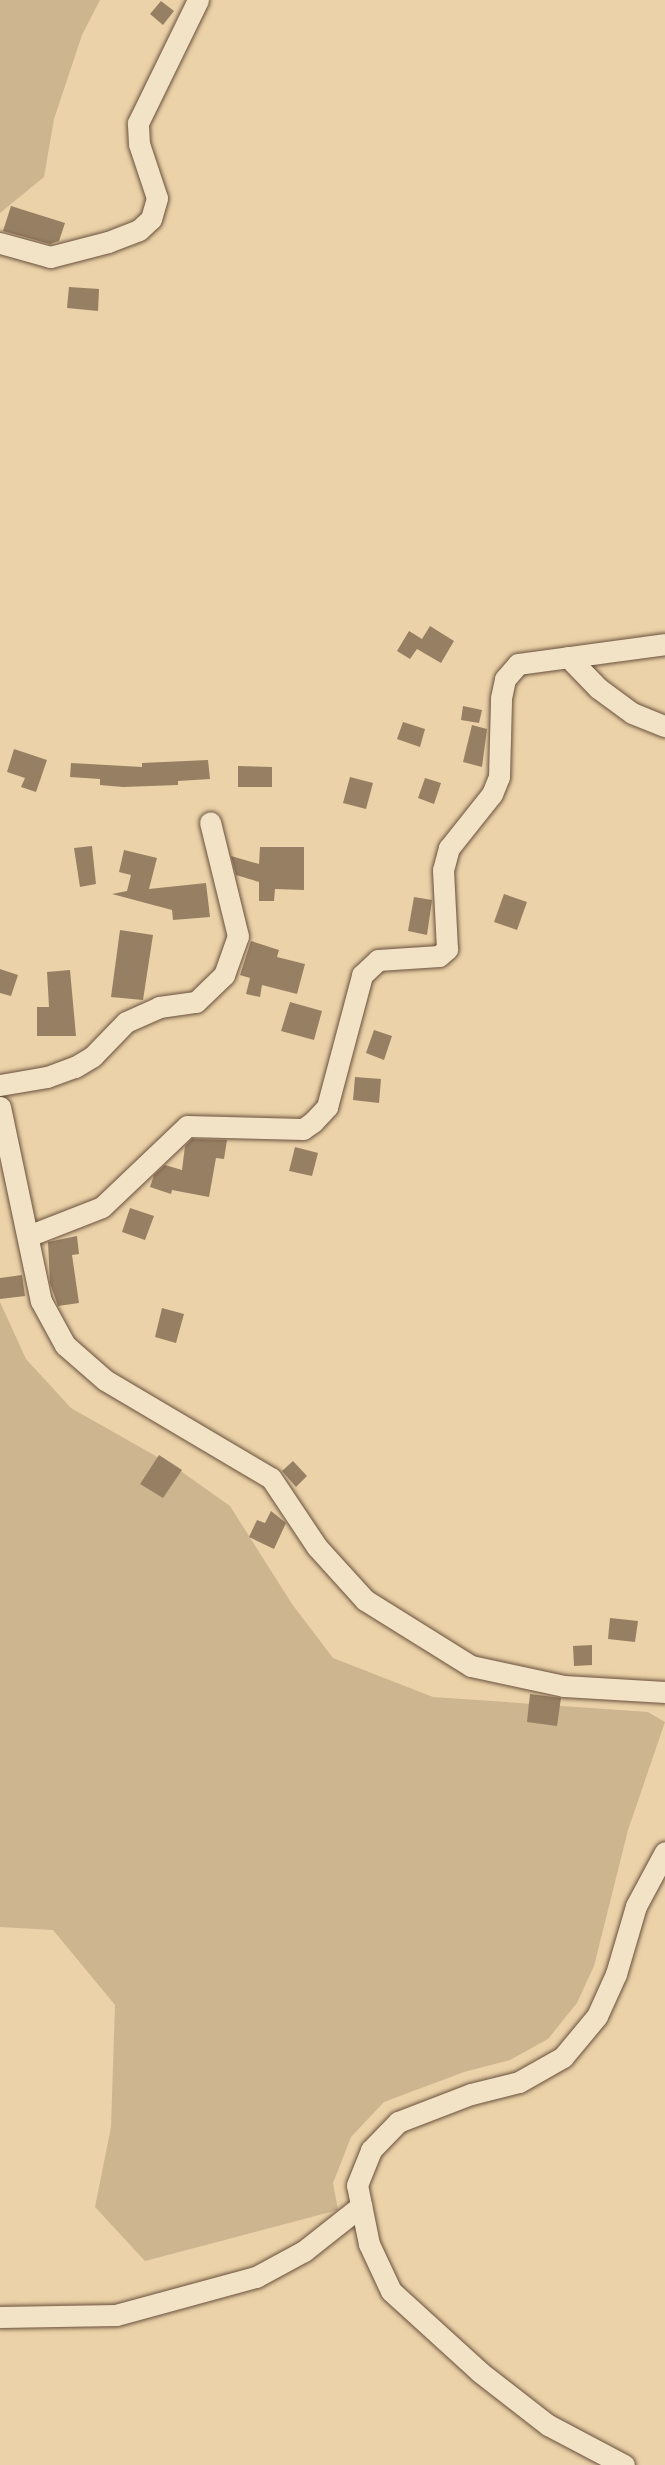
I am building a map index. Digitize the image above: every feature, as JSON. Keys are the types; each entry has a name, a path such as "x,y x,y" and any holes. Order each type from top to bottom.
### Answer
{"street":[{"path":"0,243 50,257 108,242 139,230 152,219 157,198 139,144 138,123 198,0"},
{"path":"28,1236 102,1207 187,1126 303,1129 313,1122 327,1107 362,975 378,960 439,956 447,950 443,870 449,848 492,794 499,777 501,698 505,679 518,664 665,644"},
{"path":"568,657 598,688 632,713 665,726"},
{"path":"0,1085 47,1077 75,1067 93,1056 126,1022 159,1007 196,1002 224,975 238,936 210,822"},
{"path":"0,1107 41,1301 65,1345 105,1380 271,1478 317,1547 365,1600 471,1666 564,1686 665,1692"},
{"path":"624,2465 548,2425 480,2372 391,2291 369,2244 357,2185 371,2150 398,2122 471,2094 519,2082 563,2058 597,2016 616,1974 636,1906 665,1852"},
{"path":"0,2317 116,2315 256,2277 304,2251 361,2206"}],"shaded area":[{"path":"0,0 100,0 82,35 54,119 44,177 0,213"},
{"path":"0,1302 26,1359 71,1408 175,1467 230,1506 292,1604 333,1658 433,1697 648,1712 665,1722 628,1830 594,1966 577,2003 548,2039 510,2060 464,2072 384,2102 351,2137 333,2183 338,2210 145,2261 95,2207 111,2127 115,2005 53,1930 0,1927"}],"building":[{"path":"161,1 174,11 163,25 150,14"},
{"path":"11,206 65,223 59,241 50,244 3,231"},
{"path":"69,287 99,289 98,311 67,308"},
{"path":"430,626 454,641 441,663 417,649 410,659 397,651 409,631 422,639"},
{"path":"463,706 482,710 479,723 461,720"},
{"path":"403,722 425,729 420,747 397,739"},
{"path":"472,725 487,729 482,767 463,762"},
{"path":"14,749 47,760 36,792 21,787 25,778 7,772"},
{"path":"208,760 210,779 178,781 178,785 123,787 100,785 100,779 70,777 71,763 142,767 142,763"},
{"path":"238,766 272,767 272,787 238,787"},
{"path":"350,777 373,783 366,809 343,803"},
{"path":"425,778 441,783 434,804 418,798"},
{"path":"92,846 96,884 80,887 74,848"},
{"path":"260,847 304,847 304,890 275,889 274,901 259,901 259,882 236,875 231,856 259,864"},
{"path":"124,850 157,858 149,889 206,883 210,917 173,920 172,910 112,894 127,891 131,875 119,872"},
{"path":"504,894 527,902 517,930 494,922"},
{"path":"414,897 432,900 427,935 408,931"},
{"path":"120,930 153,935 143,1000 111,997"},
{"path":"251,941 279,950 277,957 305,964 297,994 262,985 260,997 246,994 250,978 240,975"},
{"path":"0,969 18,975 11,996 0,993"},
{"path":"70,970 76,1036 37,1036 37,1007 49,1007 47,972"},
{"path":"290,1002 322,1011 314,1040 281,1031"},
{"path":"374,1030 392,1036 384,1060 366,1053"},
{"path":"355,1077 381,1079 379,1103 353,1100"},
{"path":"192,1139 227,1140 224,1159 216,1158 209,1197 172,1190 171,1194 150,1187 154,1175 165,1165 182,1170 185,1146"},
{"path":"295,1147 318,1153 312,1176 289,1171"},
{"path":"130,1208 154,1216 145,1240 122,1232"},
{"path":"77,1236 79,1254 72,1255 79,1303 58,1306 50,1283 48,1242"},
{"path":"22,1275 25,1296 0,1299 0,1278"},
{"path":"162,1308 184,1314 176,1343 155,1337"},
{"path":"159,1455 182,1470 163,1498 140,1484"},
{"path":"293,1461 307,1476 296,1487 282,1471"},
{"path":"271,1511 286,1523 274,1549 249,1537 257,1520 265,1523"},
{"path":"610,1618 638,1621 635,1642 608,1639"},
{"path":"592,1645 592,1665 574,1666 573,1646"},
{"path":"530,1694 561,1698 557,1726 527,1722"}]}
